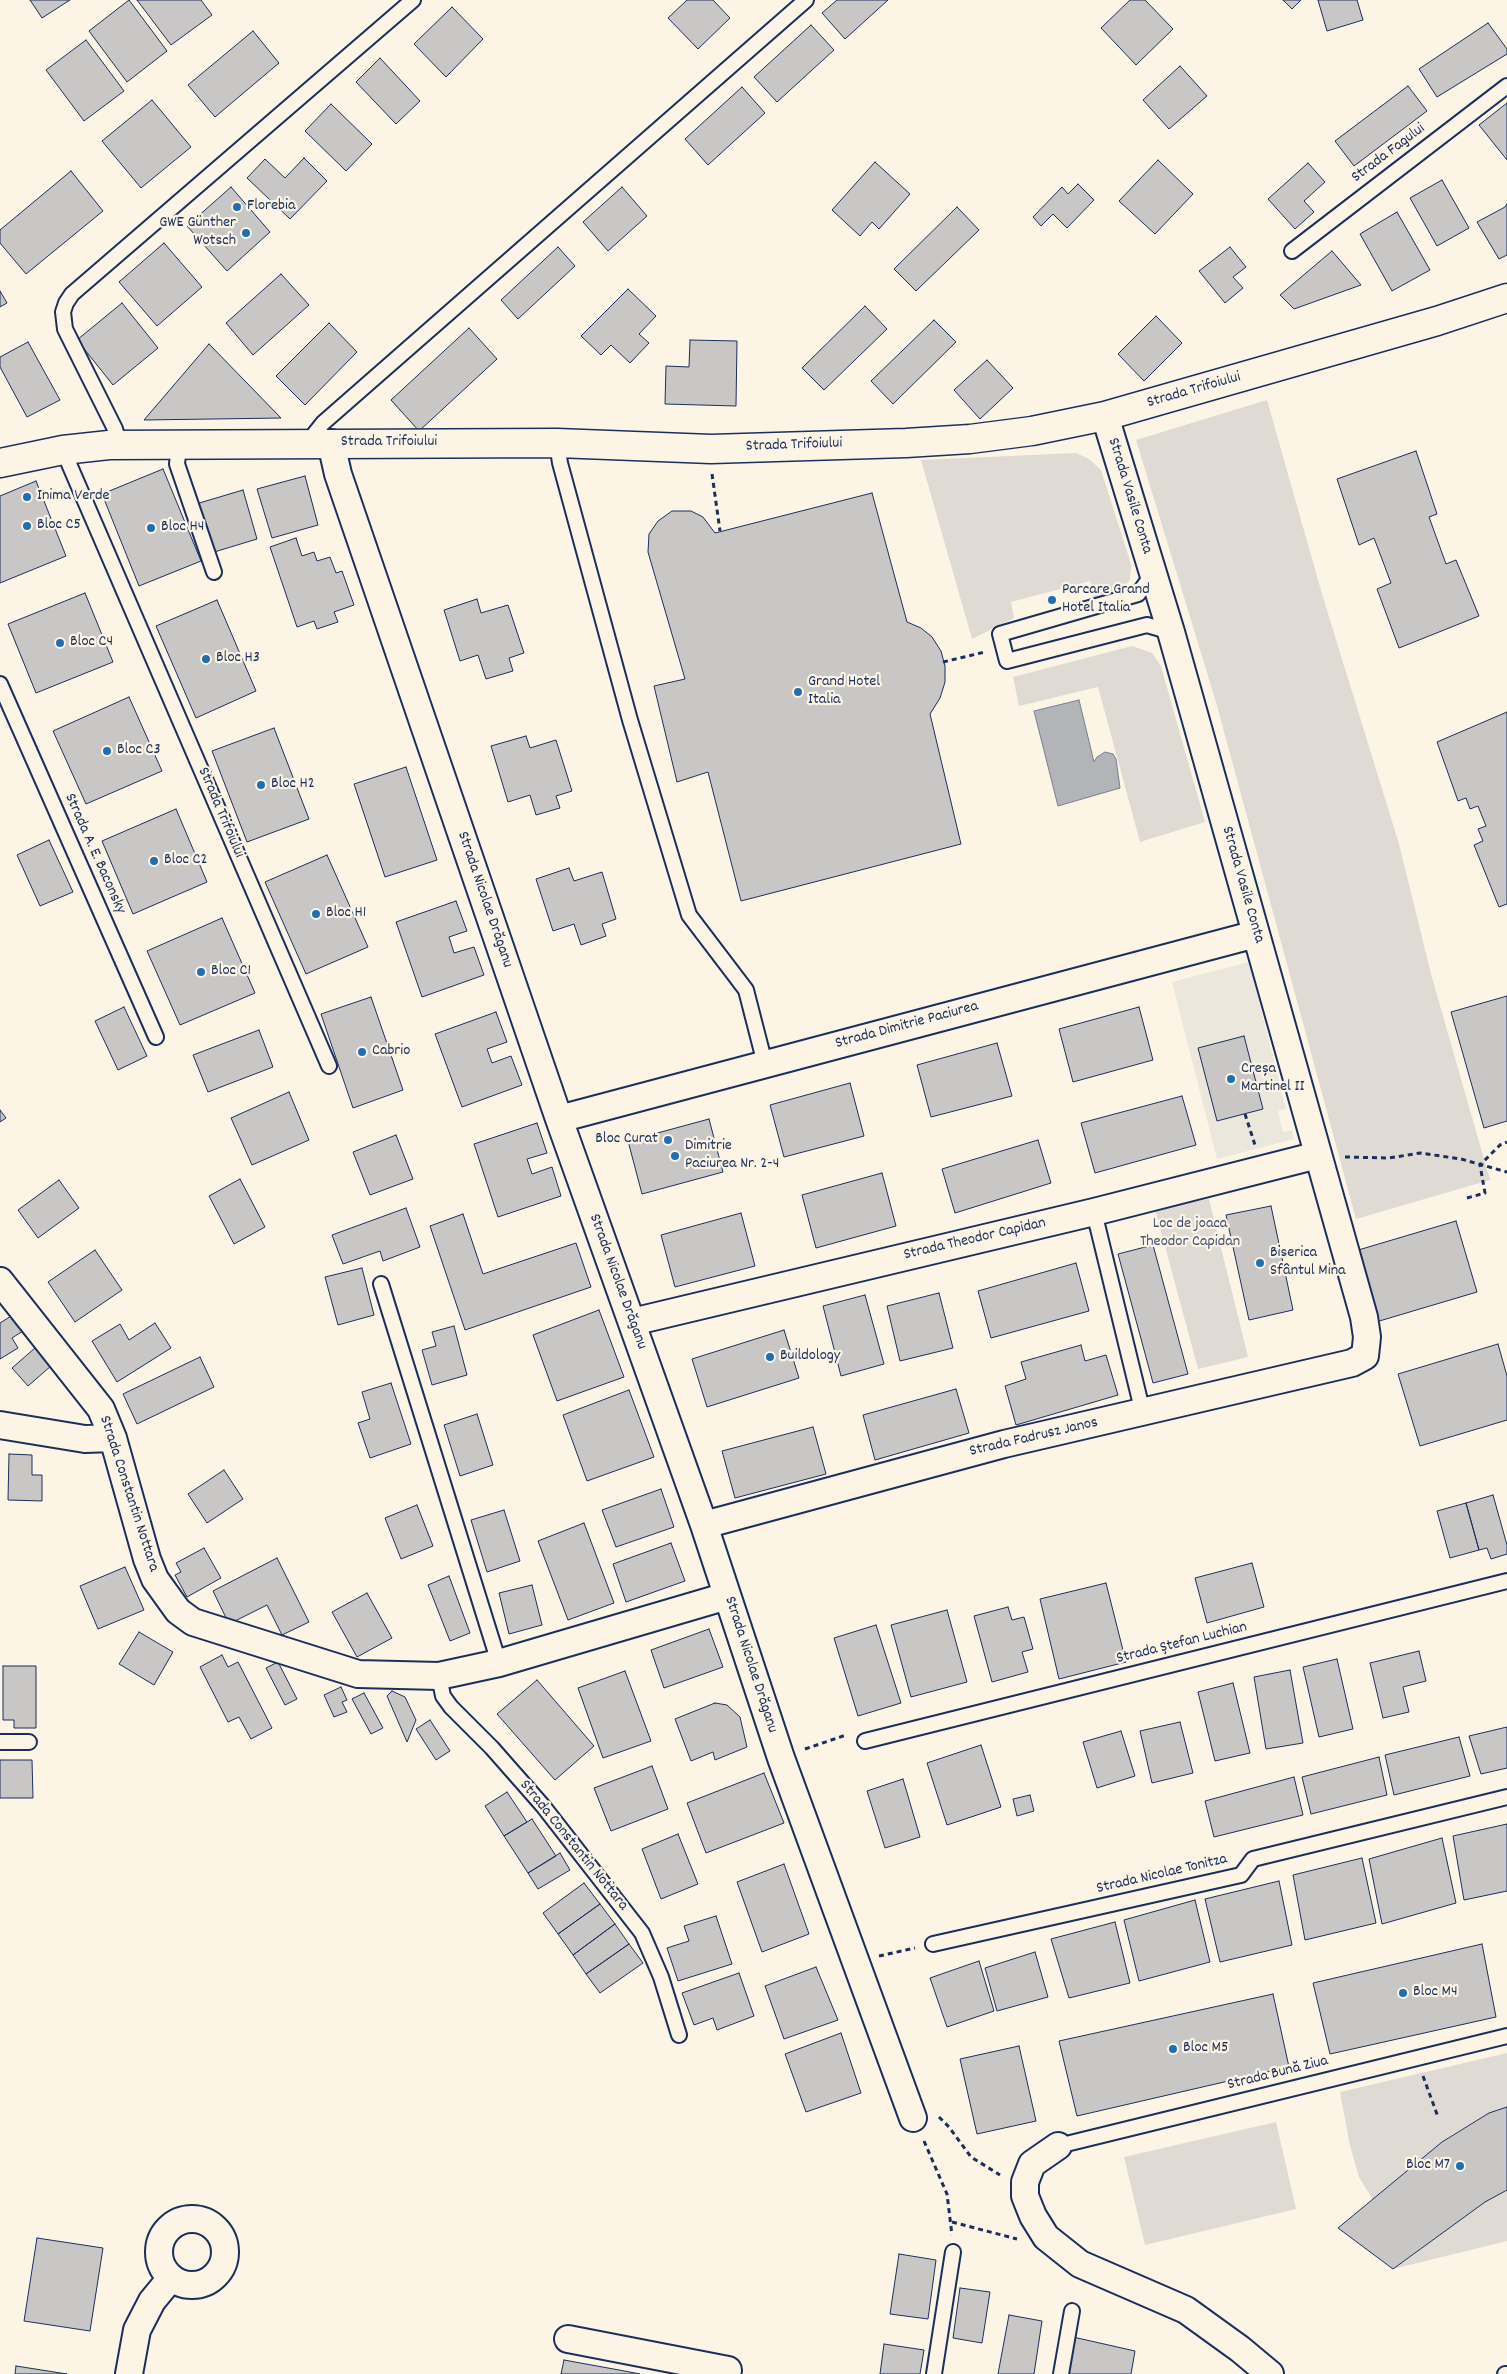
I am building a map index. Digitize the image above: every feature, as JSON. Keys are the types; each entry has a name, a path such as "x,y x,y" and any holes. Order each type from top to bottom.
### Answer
{"street":[{"name":"Strada Trifoiului","path":"0,463 62,450 120,445 556,443 711,448 906,444 970,439 1032,431 1105,416 1437,321 1507,298"},
{"name":"Strada Vasile Conta","path":"1105,416 1171,632 1364,1317 1368,1337 1365,1356"},
{"name":"Strada Nicolae Drăganu","path":"322,443 338,474 559,1120 704,1525 781,1758 855,1961 925,2116"},
{"name":"Strada Dimitrie Paciurea","path":"559,1120 1256,934"},
{"name":"Strada Theodor Capidan","path":"632,1322 1094,1212 1318,1155"},
{"name":"Strada Constantin Nottara","path":"0,1281 100,1409 112,1438 147,1559 155,1579 178,1611 193,1622 358,1674 439,1676 498,1663 727,1596"},
{"name":"Strada Fadrusz Janos","path":"704,1525 1004,1444 1352,1363 1365,1356"},
{"path":"0,1425 85,1439 112,1438"},
{"path":"1058,2146 1032,2164 1025,2182 1025,2196 1032,2216 1046,2237 1062,2251 1095,2271 1186,2310 1240,2349 1270,2374"},
{"path":"129,2374 138,2330 152,2301 171,2278"},
{"path":"568,2339 731,2373"}],"lane":[{"path":"120,445 115,429 65,329 63,312 66,303 72,294 413,0"},
{"path":"322,443 315,433 323,423 806,0"},
{"name":"Strada Fagului","path":"1292,250 1507,86"},
{"path":"556,443 630,720 688,915 746,990 765,1064"},
{"path":"178,444 177,464 214,572"},
{"name":"Strada Trifoiului","path":"62,450 329,1066"},
{"path":"1153,574 1138,594 1000,634 1007,661 1147,625 1171,632"},
{"name":"Strada A. E. Baconsky","path":"0,684 156,1037"},
{"path":"1094,1212 1143,1413"},
{"path":"381,1284 498,1663"},
{"name":"Strada Ștefan Luchian","path":"866,1741 1507,1581"},
{"name":"Strada Constantin Nottara","path":"439,1676 443,1696 451,1707 492,1748 543,1806 642,1933 661,1976 679,2035"},
{"path":"0,1742 30,1742"},
{"name":"Strada Nicolae Tonitza","path":"932,1944 1240,1875 1253,1859 1507,1797"},
{"name":"Strada Bună Ziua","path":"1058,2146 1507,2036"},
{"path":"934,2374 953,2252"},
{"path":"1061,2374 1072,2310"}],"path":[{"path":"711,448 711,465 720,531"},
{"path":"1246,1114 1261,1170"},
{"path":"1480,1165 1500,1145 1507,1142"},
{"path":"1318,1155 1382,1158 1420,1153 1461,1159 1507,1172"},
{"path":"1467,1198 1485,1193 1480,1165"},
{"path":"781,1758 861,1730 866,1741"},
{"path":"855,1961 932,1944"},
{"path":"1422,2073 1438,2117"},
{"path":"925,2116 949,2127 971,2157 995,2173 1025,2182"},
{"path":"925,2116 947,2194 952,2222 953,2252"},
{"path":"952,2222 1062,2251"}],"shaded area":[{"path":"1079,700 1094,762 1097,757 1105,752 1113,754 1116,759 1120,788 1058,806 1034,711"},
{"path":"1249,962 1286,1109 1278,1111 1283,1132 1292,1130 1294,1139 1217,1159 1172,982"}],"green space":[{"path":"1267,400 1322,594 1399,844 1431,974 1490,1180 1356,1219 1216,702 1136,440"},
{"path":"1076,453 1089,459 1101,470 1131,564 1130,580 1120,591 1094,598 1090,581 1011,602 1014,618 972,639 921,460"},
{"path":"1132,646 1152,653 1161,666 1205,822 1140,842 1098,687 1019,706 1013,677"},
{"name":"Loc de joaca Theodor Capidan","path":"1209,1199 1248,1357 1198,1369 1155,1209"},
{"path":"1507,2053 1507,2107 1489,2113 1450,2136 1373,2200 1359,2177 1350,2146 1340,2092"},
{"path":"1276,2122 1296,2209 1145,2245 1124,2157"},
{"path":"1507,2190 1507,2241 1393,2269 1485,2202"}],"building":[{"path":"30,0 70,0 42,18"},
{"path":"129,0 167,51 127,82 89,31"},
{"path":"137,0 201,0 212,15 171,45"},
{"path":"687,0 713,0 730,18 698,49 668,18"},
{"path":"837,0 888,0 845,39 822,13"},
{"path":"1130,0 1145,0 1173,29 1136,65 1101,28"},
{"path":"1283,0 1301,0 1292,9"},
{"path":"1318,0 1357,0 1363,20 1327,31"},
{"path":"452,7 483,39 446,77 414,44"},
{"path":"1488,23 1507,49 1507,54 1437,97 1419,69"},
{"path":"811,25 834,50 777,102 754,77"},
{"path":"253,31 279,63 215,117 188,85"},
{"path":"86,40 124,91 84,121 46,70"},
{"path":"380,58 420,101 396,124 356,82"},
{"path":"1180,66 1207,96 1169,129 1143,100"},
{"path":"1408,86 1427,111 1354,166 1335,141"},
{"path":"742,87 765,113 708,165 685,139"},
{"path":"152,100 191,147 141,188 102,141"},
{"path":"1507,103 1507,160 1479,125"},
{"path":"331,104 372,144 346,171 305,131"},
{"path":"304,158 327,181 290,219 247,178 265,159 285,178"},
{"path":"1158,160 1193,194 1155,234 1119,201"},
{"path":"875,162 910,194 879,229 872,222 860,236 832,210"},
{"path":"1308,163 1325,182 1304,201 1314,212 1295,229 1268,199"},
{"path":"71,171 103,211 26,274 0,243 0,230"},
{"path":"1442,180 1469,228 1437,246 1410,198"},
{"path":"1078,184 1094,200 1067,228 1053,214 1041,226 1033,217 1062,187 1068,194"},
{"path":"231,187 270,232 227,271 187,226"},
{"path":"622,187 647,216 608,251 583,222"},
{"path":"1507,204 1507,255 1499,259 1477,222 1505,207"},
{"path":"957,207 979,230 916,291 894,269"},
{"path":"1397,212 1430,270 1392,291 1360,234"},
{"path":"164,243 202,287 157,326 119,282"},
{"path":"558,247 575,266 518,319 501,300"},
{"path":"1230,247 1246,267 1233,277 1243,288 1225,303 1199,271"},
{"path":"1332,251 1361,285 1294,309 1280,295"},
{"path":"281,274 309,305 253,355 226,323"},
{"path":"628,289 656,316 639,334 649,343 630,363 611,345 601,355 581,336"},
{"path":"0,291 7,303 0,307"},
{"path":"122,303 158,348 113,385 77,340"},
{"path":"865,306 887,329 824,390 802,368"},
{"path":"1156,316 1182,343 1144,381 1118,354"},
{"path":"934,320 956,342 893,404 871,381"},
{"path":"329,323 357,352 305,405 276,376"},
{"path":"469,328 497,359 419,431 391,400"},
{"path":"690,340 737,341 736,406 665,404 666,366 689,367"},
{"path":"28,342 60,400 27,417 0,367 0,357"},
{"path":"209,344 281,418 144,420"},
{"path":"987,360 1013,388 980,419 954,390"},
{"path":"1416,451 1437,514 1429,517 1446,564 1456,560 1479,616 1399,648 1377,589 1391,583 1374,538 1359,545 1337,479"},
{"name":"Bloc H4","path":"163,469 201,561 139,586 102,494"},
{"path":"305,476 318,525 272,538 257,489"},
{"name":"Bloc C5","path":"36,481 66,556 0,583 0,496"},
{"path":"243,490 257,539 211,553 196,504"},
{"name":"Grand Hotel Italia","path":"872,493 907,622 921,628 932,637 941,651 945,666 945,682 940,698 930,714 961,844 741,901 708,772 677,782 654,686 685,679 648,552 649,534 658,521 672,511 691,511 703,517 715,533"},
{"path":"296,538 302,556 314,552 317,561 330,557 336,573 342,571 354,605 334,612 338,622 317,629 314,621 297,627 270,547"},
{"name":"Bloc C4","path":"85,593 113,662 36,693 8,624"},
{"path":"477,599 481,613 508,605 524,653 509,658 513,671 486,679 478,655 460,661 444,610"},
{"name":"Bloc H3","path":"217,600 256,691 196,718 156,626"},
{"name":"Bloc C3","path":"129,697 162,771 86,804 53,731"},
{"path":"1507,712 1507,904 1499,907 1474,845 1483,841 1478,829 1486,826 1478,806 1470,809 1466,798 1458,801 1437,742"},
{"name":"Bloc H2","path":"274,728 309,819 247,842 212,751"},
{"path":"526,736 530,748 556,740 572,791 556,796 560,808 536,815 530,795 508,802 491,746"},
{"path":"406,767 437,860 385,877 354,784"},
{"name":"Bloc C2","path":"176,809 207,882 133,914 102,841"},
{"path":"49,840 73,892 40,906 17,855"},
{"name":"Bloc H1","path":"327,855 368,947 306,974 265,882"},
{"path":"569,868 574,881 602,872 616,919 602,924 606,936 581,945 574,924 553,931 536,879"},
{"path":"456,901 467,931 449,937 454,953 474,947 484,975 422,997 396,922"},
{"name":"Bloc C1","path":"222,918 255,993 180,1025 147,951"},
{"path":"1507,996 1507,1121 1484,1128 1451,1012"},
{"path":"371,997 403,1090 353,1108 321,1014"},
{"path":"124,1007 147,1056 118,1070 95,1021"},
{"path":"1139,1007 1153,1060 1073,1082 1059,1029"},
{"path":"496,1012 507,1042 487,1049 492,1063 511,1056 522,1085 462,1107 435,1034"},
{"path":"259,1030 273,1067 208,1092 193,1055"},
{"name":"Creșa Martinel II","path":"1244,1036 1263,1109 1217,1121 1198,1048"},
{"path":"997,1043 1012,1096 931,1117 917,1065"},
{"path":"850,1083 864,1136 784,1157 770,1105"},
{"path":"289,1092 309,1140 252,1165 231,1118"},
{"path":"1182,1096 1196,1145 1095,1173 1081,1123"},
{"path":"0,1110 6,1118 0,1122"},
{"name":"Dimitrie Paciurea Nr. 2-4","path":"709,1119 723,1172 642,1194 628,1141"},
{"path":"537,1123 547,1153 527,1159 532,1174 552,1167 561,1196 498,1217 474,1144"},
{"path":"396,1135 413,1179 370,1195 353,1152"},
{"path":"1038,1140 1051,1183 955,1213 942,1169"},
{"path":"882,1173 896,1226 816,1248 802,1195"},
{"path":"240,1179 265,1227 234,1244 209,1196"},
{"path":"59,1180 79,1208 38,1238 18,1210"},
{"name":"Biserica Sfântul Mina","path":"1271,1206 1293,1310 1249,1320 1226,1215"},
{"path":"406,1208 420,1247 383,1261 380,1251 343,1264 332,1235"},
{"path":"741,1213 755,1266 675,1287 661,1235"},
{"path":"463,1214 483,1274 576,1243 591,1287 465,1330 430,1226"},
{"path":"1456,1221 1477,1292 1376,1322 1355,1251"},
{"path":"1153,1245 1188,1374 1153,1383 1118,1254"},
{"path":"95,1250 122,1290 75,1322 48,1282"},
{"path":"1076,1263 1089,1311 991,1338 978,1291"},
{"path":"362,1268 374,1315 338,1325 325,1277"},
{"path":"939,1293 953,1348 900,1361 887,1306"},
{"path":"865,1295 884,1364 841,1376 823,1306"},
{"path":"599,1310 624,1377 557,1401 533,1335"},
{"path":"16,1313 26,1329 12,1338 18,1348 0,1359 0,1323"},
{"path":"155,1323 171,1348 117,1382 92,1341 120,1324 129,1340"},
{"path":"454,1326 467,1375 432,1385 422,1350 436,1346 432,1332"},
{"path":"784,1330 799,1378 707,1407 692,1359"},
{"path":"1498,1344 1507,1376 1507,1420 1420,1446 1398,1374"},
{"path":"1081,1345 1085,1361 1106,1355 1118,1395 1016,1425 1005,1386 1026,1379 1021,1362"},
{"path":"35,1348 51,1366 28,1386 12,1368"},
{"path":"200,1357 214,1387 137,1424 123,1394"},
{"path":"391,1383 411,1444 370,1458 358,1423 370,1419 362,1392"},
{"path":"956,1389 969,1433 875,1460 863,1415"},
{"path":"629,1390 654,1457 587,1481 563,1415"},
{"path":"477,1414 493,1465 460,1476 444,1425"},
{"path":"813,1427 826,1474 735,1498 722,1451"},
{"path":"9,1454 32,1455 32,1475 42,1475 42,1501 8,1500"},
{"path":"224,1470 243,1499 207,1523 188,1494"},
{"path":"661,1489 674,1527 616,1547 602,1510"},
{"path":"1493,1495 1507,1545 1507,1554 1491,1559 1487,1548 1479,1550 1466,1503"},
{"path":"1466,1503 1479,1550 1450,1558 1437,1511"},
{"path":"417,1505 433,1546 401,1559 385,1518"},
{"path":"504,1510 520,1561 487,1572 471,1520"},
{"path":"584,1523 614,1603 568,1620 538,1541"},
{"path":"671,1543 685,1581 626,1602 613,1564"},
{"path":"204,1548 221,1578 187,1597 175,1575 181,1572 176,1563"},
{"path":"277,1558 309,1622 282,1635 267,1605 229,1624 213,1591"},
{"path":"1252,1563 1264,1607 1207,1623 1195,1578"},
{"path":"125,1567 144,1610 98,1629 80,1586"},
{"path":"449,1576 470,1633 450,1641 428,1585"},
{"path":"1106,1583 1126,1662 1059,1679 1040,1599"},
{"path":"532,1585 542,1625 509,1634 499,1593"},
{"path":"367,1593 392,1638 357,1657 332,1612"},
{"path":"1008,1607 1012,1620 1024,1617 1033,1649 1022,1652 1028,1672 992,1682 974,1616"},
{"path":"947,1610 967,1682 911,1697 891,1625"},
{"path":"876,1625 901,1703 858,1716 834,1638"},
{"path":"709,1629 723,1667 664,1688 651,1650"},
{"path":"139,1632 173,1652 154,1685 119,1664"},
{"path":"1419,1651 1426,1681 1403,1687 1409,1712 1383,1718 1370,1663"},
{"path":"222,1655 228,1667 238,1662 272,1728 251,1739 239,1717 228,1722 200,1667"},
{"path":"1337,1659 1353,1729 1319,1737 1303,1667"},
{"path":"278,1662 297,1699 285,1705 266,1668"},
{"path":"3,1666 36,1666 36,1728 14,1728 14,1720 3,1720"},
{"path":"1290,1670 1303,1743 1266,1749 1254,1677"},
{"path":"625,1671 651,1741 603,1758 578,1688"},
{"path":"537,1680 594,1746 555,1780 497,1714"},
{"path":"1233,1683 1250,1753 1215,1761 1198,1692"},
{"path":"341,1687 347,1700 342,1702 347,1712 334,1717 324,1695"},
{"path":"392,1691 405,1697 416,1720 407,1742 387,1696"},
{"path":"364,1693 383,1728 371,1734 352,1699"},
{"path":"715,1703 727,1705 740,1717 747,1747 715,1760 713,1752 691,1761 675,1719"},
{"path":"430,1720 450,1751 436,1760 416,1729"},
{"path":"1180,1722 1193,1773 1152,1783 1140,1731"},
{"path":"1507,1727 1507,1768 1481,1774 1469,1736"},
{"path":"1121,1731 1135,1776 1097,1788 1083,1742"},
{"path":"1459,1737 1470,1776 1394,1795 1385,1755"},
{"path":"981,1745 1001,1807 947,1825 927,1763"},
{"path":"1379,1757 1387,1795 1311,1814 1302,1777"},
{"path":"0,1760 32,1760 33,1798 0,1798"},
{"path":"652,1766 668,1809 611,1831 594,1788"},
{"path":"764,1773 784,1823 706,1853 687,1803"},
{"path":"1294,1777 1303,1815 1214,1837 1205,1801"},
{"path":"903,1779 920,1837 885,1848 867,1791"},
{"path":"507,1792 527,1822 504,1836 485,1806"},
{"path":"1030,1795 1034,1811 1017,1816 1013,1799"},
{"path":"532,1819 556,1856 528,1873 504,1836"},
{"path":"1507,1824 1507,1891 1464,1900 1453,1836"},
{"path":"678,1834 698,1884 661,1899 642,1849"},
{"path":"1442,1838 1456,1903 1382,1924 1369,1859"},
{"path":"560,1853 570,1870 538,1889 528,1873"},
{"path":"1362,1858 1376,1923 1305,1940 1293,1875"},
{"path":"784,1864 809,1934 762,1952 737,1882"},
{"path":"1279,1881 1292,1945 1220,1962 1205,1899"},
{"path":"584,1883 600,1904 558,1934 543,1913"},
{"path":"1195,1900 1210,1962 1139,1981 1124,1920"},
{"path":"600,1904 615,1924 573,1955 558,1934"},
{"path":"716,1916 732,1964 678,1981 667,1948 689,1941 684,1926"},
{"path":"1115,1922 1130,1983 1069,1998 1051,1939"},
{"path":"615,1924 629,1944 586,1974 573,1955"},
{"path":"629,1944 643,1963 600,1993 586,1974"},
{"name":"Bloc M4","path":"1482,1944 1496,2017 1330,2054 1313,1983"},
{"path":"1035,1952 1048,1997 997,2011 985,1968"},
{"path":"979,1961 994,2011 947,2027 930,1978"},
{"path":"816,1967 838,2020 784,2039 765,1986"},
{"path":"739,1973 754,2016 717,2030 713,2018 694,2025 682,1993"},
{"name":"Bloc M5","path":"1273,1994 1289,2067 1077,2116 1059,2041"},
{"path":"841,2033 861,2093 806,2112 785,2054"},
{"path":"1019,2046 1036,2121 977,2134 960,2059"},
{"name":"Bloc M7","path":"1507,2107 1507,2190 1485,2202 1393,2269 1338,2228 1442,2142 1489,2113"},
{"path":"37,2238 103,2248 90,2331 24,2321"},
{"path":"899,2254 936,2260 928,2319 890,2314"},
{"path":"960,2288 990,2292 982,2343 953,2338"},
{"path":"1009,2315 1042,2321 1034,2374 998,2374"},
{"path":"1073,2337 1135,2351 1131,2374 1069,2374"},
{"path":"884,2344 924,2350 920,2374 880,2374"},
{"path":"564,2360 619,2370 640,2374 561,2374"},
{"path":"16,2366 67,2374 15,2374"}],"place":[{"name":"Florebia","path":"237,207"},
{"name":"GWE Günther Wotsch","path":"246,233"},
{"name":"Inima Verde","path":"27,497"},
{"name":"Bloc C5","path":"27,526"},
{"name":"Bloc H4","path":"151,528"},
{"name":"Parcare Grand Hotel Italia","path":"1052,600"},
{"name":"Bloc C4","path":"60,643"},
{"name":"Bloc H3","path":"206,659"},
{"name":"Grand Hotel Italia","path":"798,692"},
{"name":"Bloc C3","path":"107,751"},
{"name":"Bloc H2","path":"261,785"},
{"name":"Bloc C2","path":"154,861"},
{"name":"Bloc H1","path":"316,914"},
{"name":"Bloc C1","path":"201,972"},
{"name":"Cabrio","path":"362,1052"},
{"name":"Creșa Martinel II","path":"1231,1079"},
{"name":"Bloc Curat","path":"668,1140"},
{"name":"Dimitrie Paciurea Nr. 2-4","path":"675,1156"},
{"name":"Biserica Sfântul Mina","path":"1260,1263"},
{"name":"Buildology","path":"770,1357"},
{"name":"Bloc M4","path":"1403,1993"},
{"name":"Bloc M5","path":"1173,2049"},
{"name":"Bloc M7","path":"1460,2166"}]}
